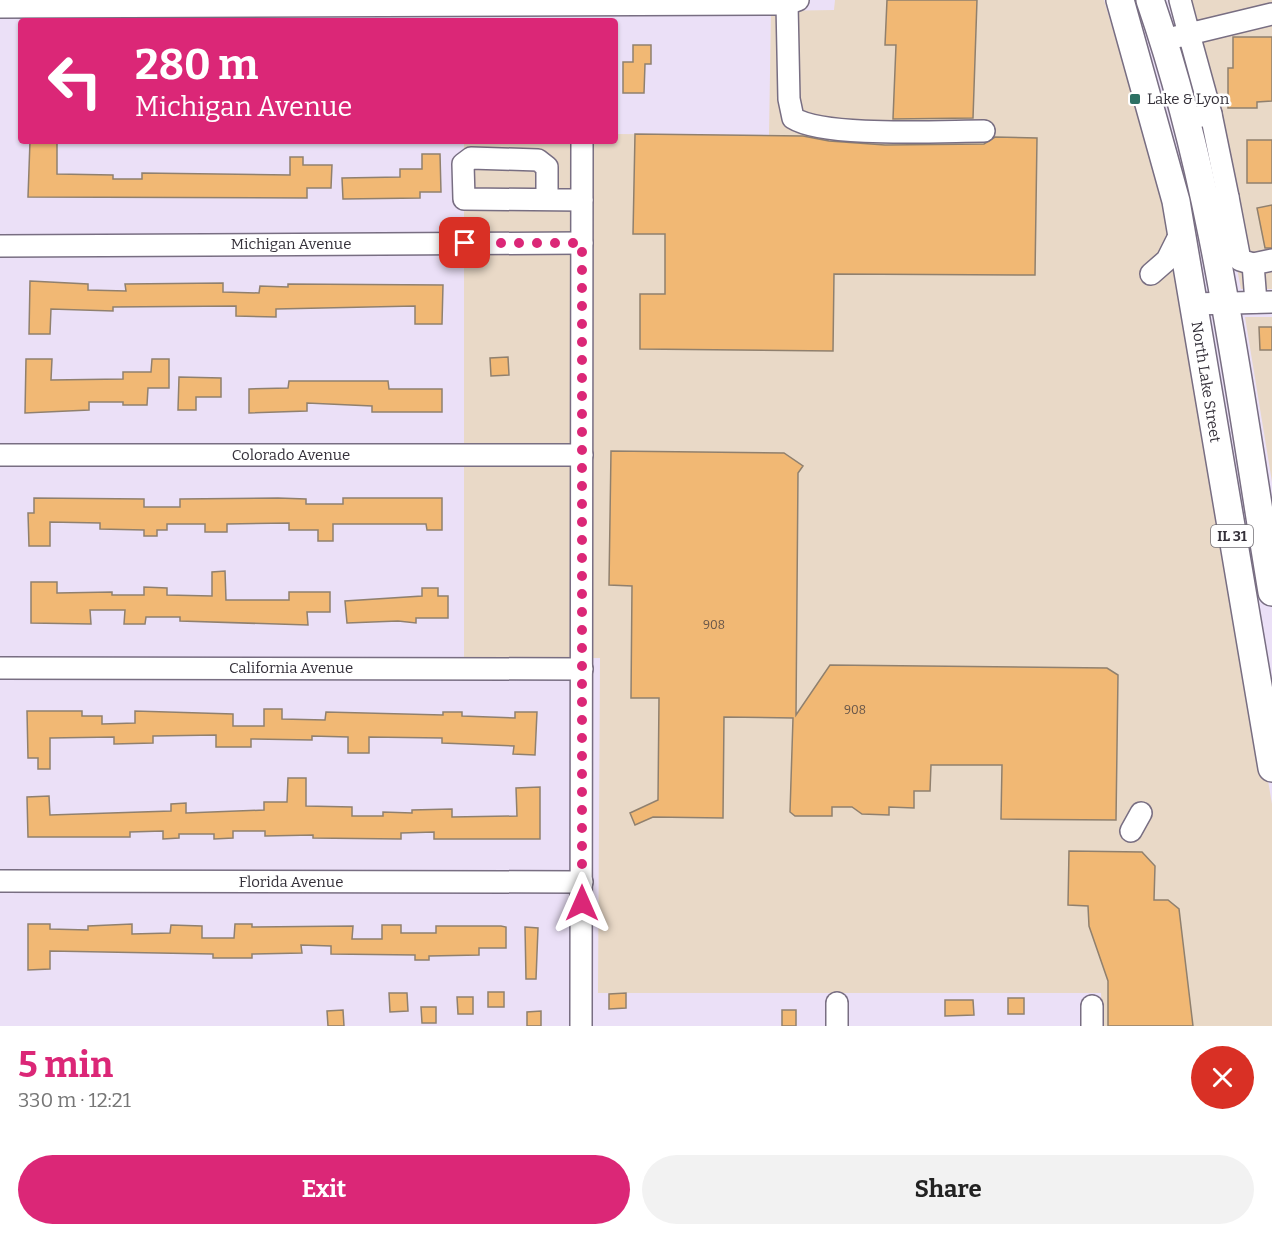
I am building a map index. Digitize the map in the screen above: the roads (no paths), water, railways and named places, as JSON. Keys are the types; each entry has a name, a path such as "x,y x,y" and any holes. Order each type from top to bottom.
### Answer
{"main road":[{"name":"North Lake Street","path":"1120,0 1176,201 1272,768"},
{"name":"North Lake Street","path":"1150,0 1176,37 1199,116 1216,199 1224,303 1272,592"}],"street":[{"path":"1180,0 1176,37 1272,14"},
{"path":"0,7 583,9 793,2 789,99 793,118 800,122 837,130 984,131"},
{"path":"581,1026 582,144"},
{"path":"547,199 582,200"},
{"path":"1193,304 1264,302 1262,262 1240,260 1216,199"},
{"path":"1151,274 1167,260 1180,234"},
{"name":"Michigan Avenue","path":"0,246 582,243"},
{"name":"Colorado Avenue","path":"0,454 582,455"},
{"name":"California Avenue","path":"0,668 582,669"},
{"name":"Florida Avenue","path":"0,881 582,882"},
{"path":"837,1003 837,1026"}],"place":[{"name":"Lake & Lyon","path":"1135,99"}]}
